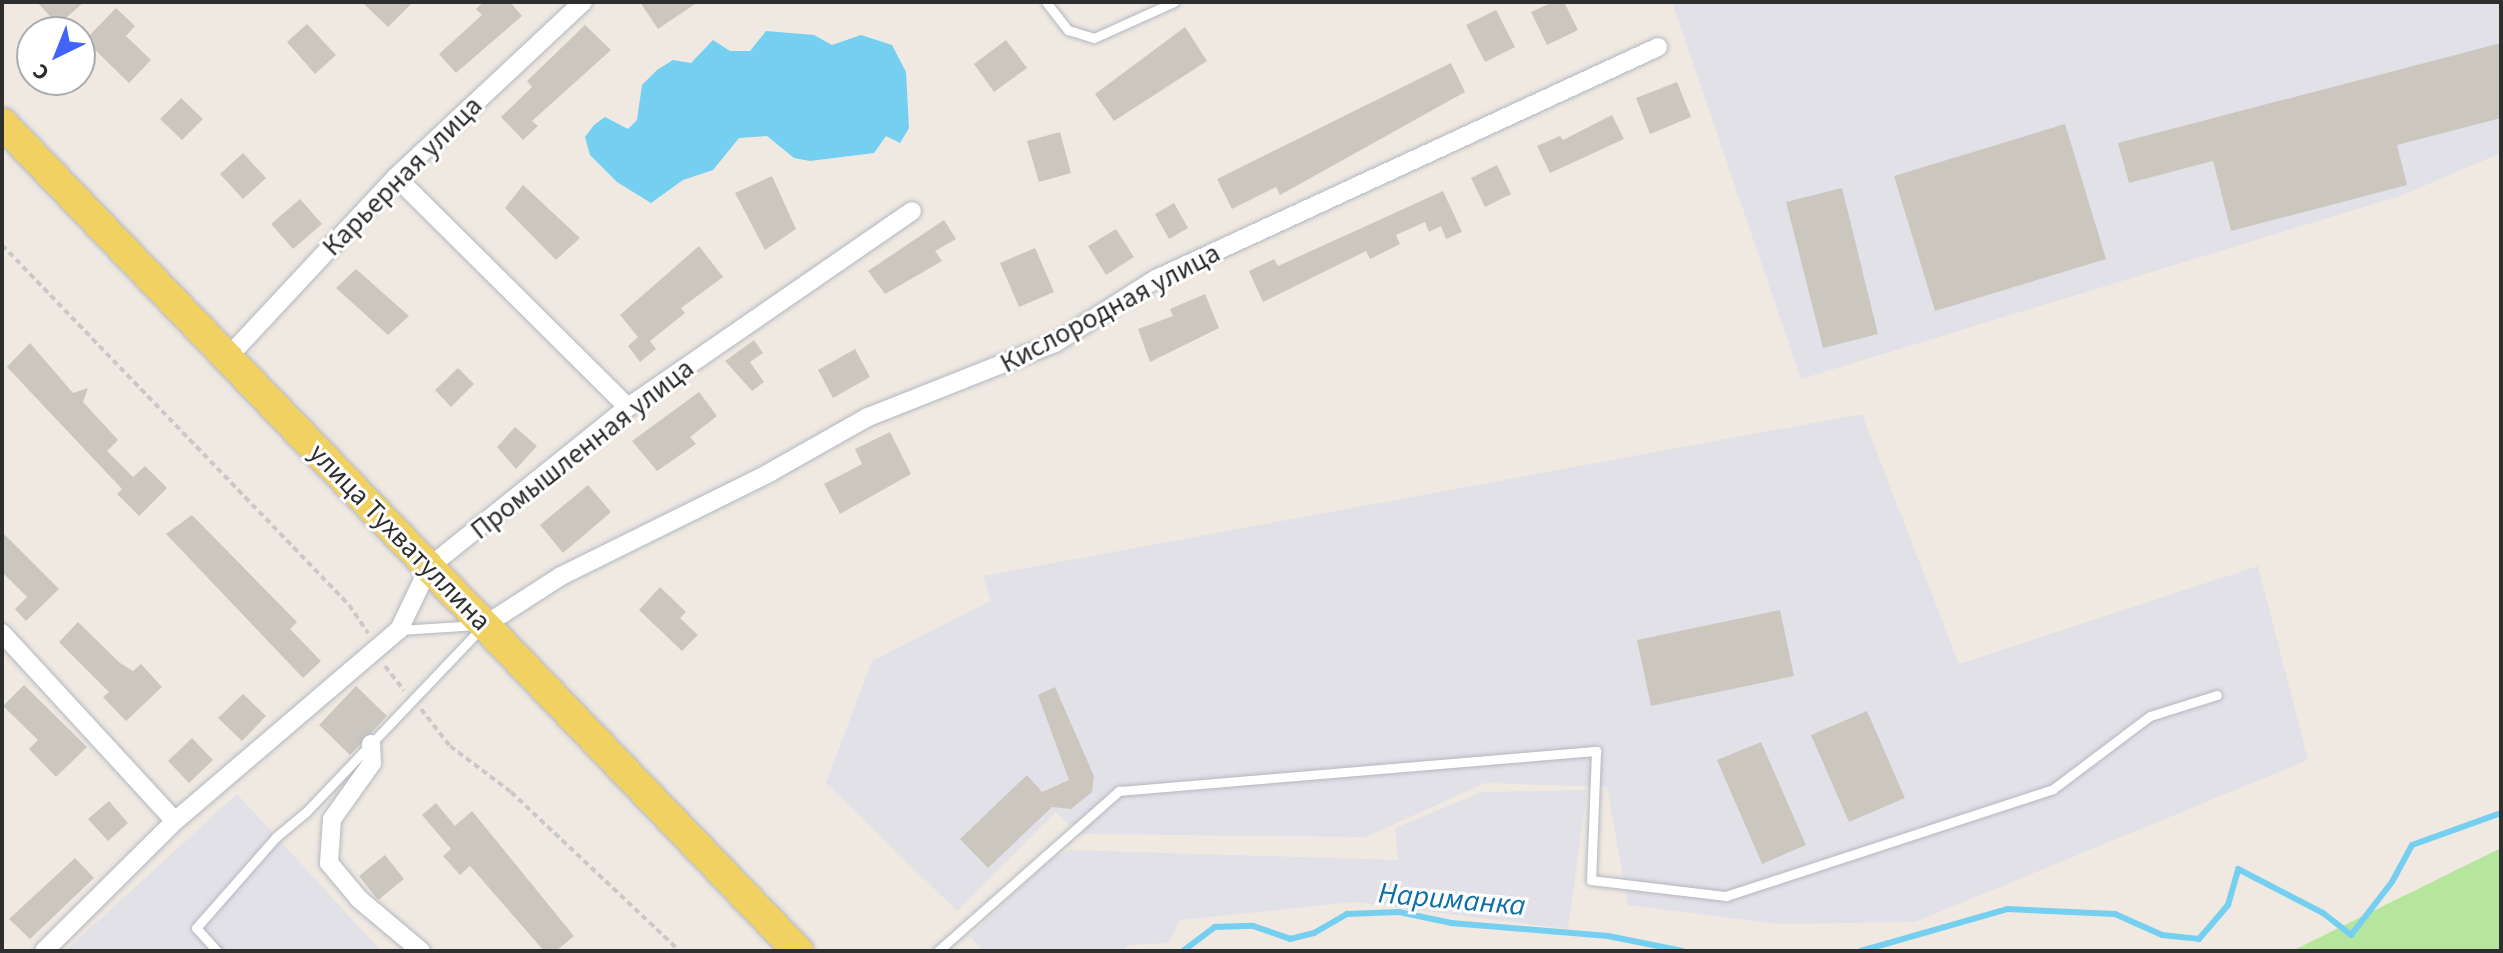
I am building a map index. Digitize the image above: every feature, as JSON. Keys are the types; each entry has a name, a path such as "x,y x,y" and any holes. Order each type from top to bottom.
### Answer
{"main road":[{"name":"улица Тухватуллина","path":"2,123 798,951"}],"street":[{"name":"Карьерная улица","path":"228,357 396,177 583,2"},
{"name":"Кислородная улица","path":"485,625 561,576 769,473 868,417 1055,343 1156,279 1658,47"},
{"path":"396,177 628,407"},
{"name":"Промышленная улица","path":"44,951 175,821 399,630 429,567 628,407 912,211"},
{"path":"2,633 175,821"},
{"path":"371,744 372,763 332,819 329,863 359,899 421,951"}],"lane":[{"path":"1046,2 1068,30 1094,38 1174,2"},
{"path":"399,630 485,625"},
{"path":"217,951 196,928 276,837 485,625"},
{"path":"938,951 1119,791 1596,751 1591,880 1726,896 2053,789 2150,716 2217,695"}],"path":[{"path":"2,245 349,605 376,650 450,746 511,792 680,951"}],"shaded area":[{"path":"1672,2 2501,2 2501,153 2400,196 1801,379"},
{"path":"1862,414 1959,664 2258,566 2308,760 1915,922 1778,924 1628,905 1607,787 1485,783 1366,837 1079,834 1056,812 957,911 826,783 872,661 991,601 983,576"},
{"path":"1587,790 1568,929 1354,902 1180,920 1169,943 1128,945 1123,951 983,951 970,936 1049,860 1070,850 1398,860 1395,828 1482,792"},
{"path":"237,794 381,951 65,951"}],"green space":[{"path":"2501,848 2501,951 2292,951"}],"water":[{"path":"766,31 814,35 832,45 861,35 892,45 906,72 909,128 900,143 886,136 874,153 810,161 794,158 767,136 739,138 713,170 683,180 651,203 617,182 590,155 585,137 594,125 605,117 628,129 637,120 642,85 657,70 673,60 691,63 713,40 730,51 750,51"}],"building":[{"path":"37,2 84,2 68,16 50,16"},
{"path":"362,2 413,2 388,27"},
{"path":"484,2 510,2 522,16 456,73 439,54 482,15 476,9"},
{"path":"640,2 698,2 658,29"},
{"path":"1553,2 1564,2 1578,30 1547,45 1531,12"},
{"path":"116,8 135,26 126,36 151,60 129,83 96,51 96,29"},
{"path":"1496,10 1515,47 1485,62 1466,25"},
{"path":"307,24 336,55 315,74 287,42"},
{"path":"585,25 611,50 532,121 538,126 523,140 501,117 532,87 527,81"},
{"path":"1185,27 1207,61 1114,121 1095,94"},
{"path":"1006,40 1027,68 994,92 974,64"},
{"path":"2501,43 2501,118 2397,145 2407,185 2231,231 2213,161 2129,183 2118,143"},
{"path":"1451,63 1465,92 1280,195 1276,187 1232,209 1217,179"},
{"path":"1677,82 1691,117 1650,134 1636,98"},
{"path":"181,98 203,119 182,140 160,119"},
{"path":"1612,115 1624,139 1550,173 1537,146 1560,136 1563,140"},
{"path":"2065,124 2106,259 1935,311 1894,176"},
{"path":"1060,132 1071,173 1039,182 1027,141"},
{"path":"243,153 266,178 243,199 220,174"},
{"path":"1497,165 1511,194 1485,207 1471,178"},
{"path":"772,176 796,229 765,250 735,193"},
{"path":"523,185 580,238 556,260 505,208"},
{"path":"1842,188 1878,334 1823,348 1786,202"},
{"path":"1443,191 1462,232 1446,239 1441,226 1429,232 1425,222 1396,235 1400,244 1370,259 1366,251 1263,302 1249,271 1274,259 1278,266"},
{"path":"300,199 322,224 293,249 271,224"},
{"path":"1174,203 1188,228 1169,239 1155,214"},
{"path":"944,220 956,239 935,251 942,261 885,294 868,271"},
{"path":"1116,229 1134,257 1106,275 1088,246"},
{"path":"699,246 723,277 681,308 685,313 650,341 656,349 640,362 628,346 638,337 620,315"},
{"path":"1035,248 1054,292 1019,307 1000,263"},
{"path":"356,269 409,316 388,335 336,288"},
{"path":"1205,294 1219,328 1150,362 1138,329 1173,316 1170,309"},
{"path":"754,340 763,353 750,362 764,382 752,391 725,361"},
{"path":"30,343 73,393 88,388 83,402 118,440 107,451 133,477 145,466 167,488 139,516 117,494 122,489 7,367"},
{"path":"855,349 870,377 833,398 818,370"},
{"path":"458,368 474,384 451,407 435,390"},
{"path":"699,392 717,416 690,437 696,444 657,471 632,441"},
{"path":"515,427 537,446 516,469 497,447"},
{"path":"890,432 911,474 840,514 824,484 862,464 855,449"},
{"path":"588,485 611,512 563,553 540,525"},
{"path":"192,515 297,622 290,629 321,661 303,678 166,534"},
{"path":"2,532 59,589 26,621 15,609 27,597 2,572"},
{"path":"660,587 686,612 680,618 698,635 682,651 639,610"},
{"path":"1780,610 1794,676 1651,706 1637,640"},
{"path":"78,622 120,663 133,671 141,664 162,687 126,721 103,697 109,692 59,642"},
{"path":"24,685 87,747 56,777 29,749 38,740 3,706"},
{"path":"356,686 387,716 350,755 319,725"},
{"path":"1055,687 1094,776 1092,792 1071,809 1052,807 988,868 960,839 1027,775 1042,792 1069,780 1038,695"},
{"path":"243,694 266,716 242,741 218,718"},
{"path":"1867,711 1905,798 1849,822 1811,735"},
{"path":"192,738 213,760 189,783 168,761"},
{"path":"1761,742 1806,845 1762,864 1717,760"},
{"path":"109,801 128,823 108,841 88,819"},
{"path":"436,803 455,826 472,811 574,936 556,951 544,951 470,866 460,875 443,856 451,849 422,815"},
{"path":"385,855 404,879 378,900 359,876"},
{"path":"75,858 94,878 30,939 9,919"}],"waterway":[{"name":"Нариманка","path":"1861,951 2007,909 2115,914 2162,935 2199,939 2228,905 2238,869 2323,913 2351,935 2392,882 2412,845 2501,813"},
{"name":"Нариманка","path":"1183,951 1215,927 1253,926 1290,939 1314,933 1347,914 1399,912 1451,923 1608,936 1683,951"}]}
